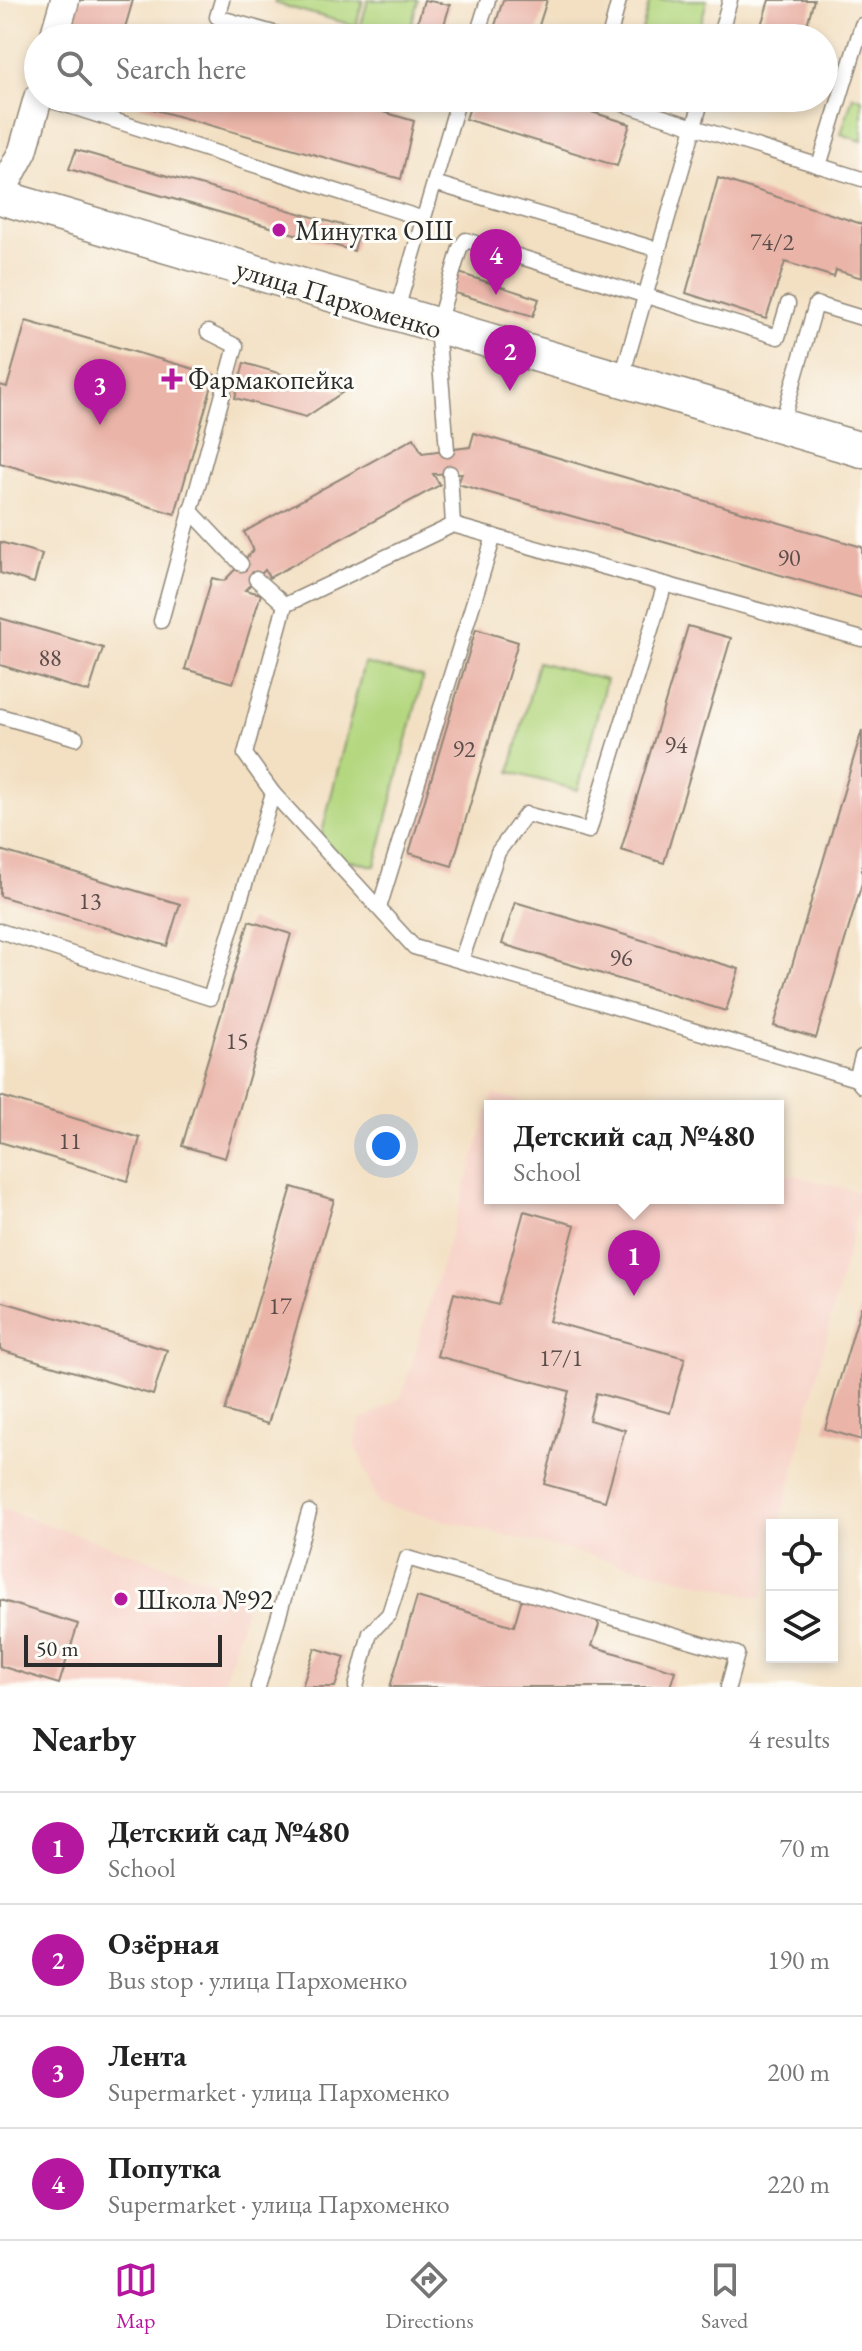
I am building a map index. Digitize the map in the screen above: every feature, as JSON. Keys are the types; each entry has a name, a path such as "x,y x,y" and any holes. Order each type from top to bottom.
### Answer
{"street":[{"path":"58,24 65,0"},
{"path":"0,196 23,151 36,112"},
{"name":"улица Пархоменко","path":"0,196 862,450"}],"lane":[{"path":"222,0 217,17 242,24"},
{"path":"480,24 488,0"},
{"path":"613,24 619,0"},
{"path":"723,24 730,0"},
{"path":"819,166 857,60 862,25"},
{"path":"85,112 424,219"},
{"path":"396,315 455,112"},
{"path":"648,112 862,179"},
{"path":"621,381 698,112"},
{"path":"434,183 659,250"},
{"path":"447,450 437,327 460,248 466,240 778,337 788,304"},
{"path":"781,427 806,366 816,304 862,318"},
{"path":"161,621 236,346 208,332"},
{"path":"450,473 453,525"},
{"path":"190,510 241,564"},
{"path":"862,639 453,525 285,605 245,754 273,793 414,947 859,1082 862,1057"},
{"path":"379,908 494,536"},
{"path":"256,579 285,605"},
{"path":"461,961 498,852 526,814 589,831 665,584"},
{"path":"0,716 76,738"},
{"path":"0,931 210,998 273,793"},
{"path":"258,1687 309,1512"},
{"path":"356,1687 370,1633 389,1614 407,1558 737,1654 728,1687"}],"shaded area":[{"path":"493,1094 515,1100 491,1100"},
{"path":"484,1124 484,1204 784,1204 784,1173 862,1193 781,1519 766,1519 766,1582 762,1598 378,1504 355,1443 360,1421 401,1398"},
{"name":"Школа №92","path":"0,1508 237,1590 246,1608 222,1687 0,1687"}],"green space":[{"path":"275,0 363,0 357,24 274,3"},
{"path":"368,0 418,0 412,24 361,24"},
{"path":"650,0 707,0 701,24 644,24"},
{"path":"853,96 862,99 862,141 841,134"},
{"path":"538,662 606,680 578,790 510,772"},
{"path":"364,663 423,677 375,866 342,859 321,837"}],"building":[{"path":"77,0 133,0 126,24 70,24"},
{"path":"424,0 450,5 444,24 417,24"},
{"path":"503,0 547,0 539,24 495,24"},
{"path":"769,0 814,0 807,24 761,24"},
{"path":"163,112 383,112 414,121 401,179"},
{"path":"468,112 592,112 630,124 617,166 466,119"},
{"path":"76,150 359,230 354,251 69,169"},
{"path":"718,178 862,224 862,278 836,270 834,277 785,262 766,319 686,293"},
{"path":"459,273 539,299 533,316 452,292"},
{"path":"26,321 215,375 175,514 0,463 0,385 7,387"},
{"path":"244,363 343,392 306,417 235,398"},
{"path":"474,433 862,547 862,598 458,484 462,473 433,474 440,485 269,578 265,570 245,590 261,594 233,683 185,669 212,578 224,581 254,550 244,532 414,438 422,453 470,447"},
{"path":"0,542 42,554 34,583 0,573"},
{"path":"0,618 103,648 89,692 0,665"},
{"path":"688,626 731,638 664,863 621,850"},
{"path":"476,629 518,642 452,866 409,853"},
{"path":"862,730 862,883 816,1038 774,1026"},
{"path":"0,850 180,904 167,946 0,896"},
{"path":"515,902 739,969 726,1011 502,944"},
{"path":"249,921 291,934 225,1158 182,1146"},
{"path":"0,1096 140,1138 128,1181 0,1142"},
{"path":"292,1187 334,1200 268,1424 225,1411"},
{"path":"524,1211 575,1225 549,1321 685,1358 670,1413 596,1393 589,1420 625,1430 605,1501 544,1484 569,1391 437,1356 454,1293 498,1305"},
{"path":"0,1301 167,1350 153,1395 0,1350"},
{"path":"862,1307 862,1440 825,1429"},
{"path":"417,1597 514,1626 521,1601 525,1599 596,1620 599,1625 592,1646 675,1671 670,1687 390,1687"},
{"path":"0,1600 78,1624 59,1684 0,1666"},
{"path":"315,1648 345,1657 335,1687 302,1687"}],"place":[{"name":"Минутка ОШ","path":"279,230"},
{"name":"Попутка","path":"496,295"},
{"name":"Фармакопейка","path":"172,379"},
{"name":"Озёрная","path":"510,391"},
{"name":"Лента","path":"100,425"},
{"name":"Детский сад №480","path":"634,1296"},
{"name":"Школа №92","path":"121,1599"}]}
